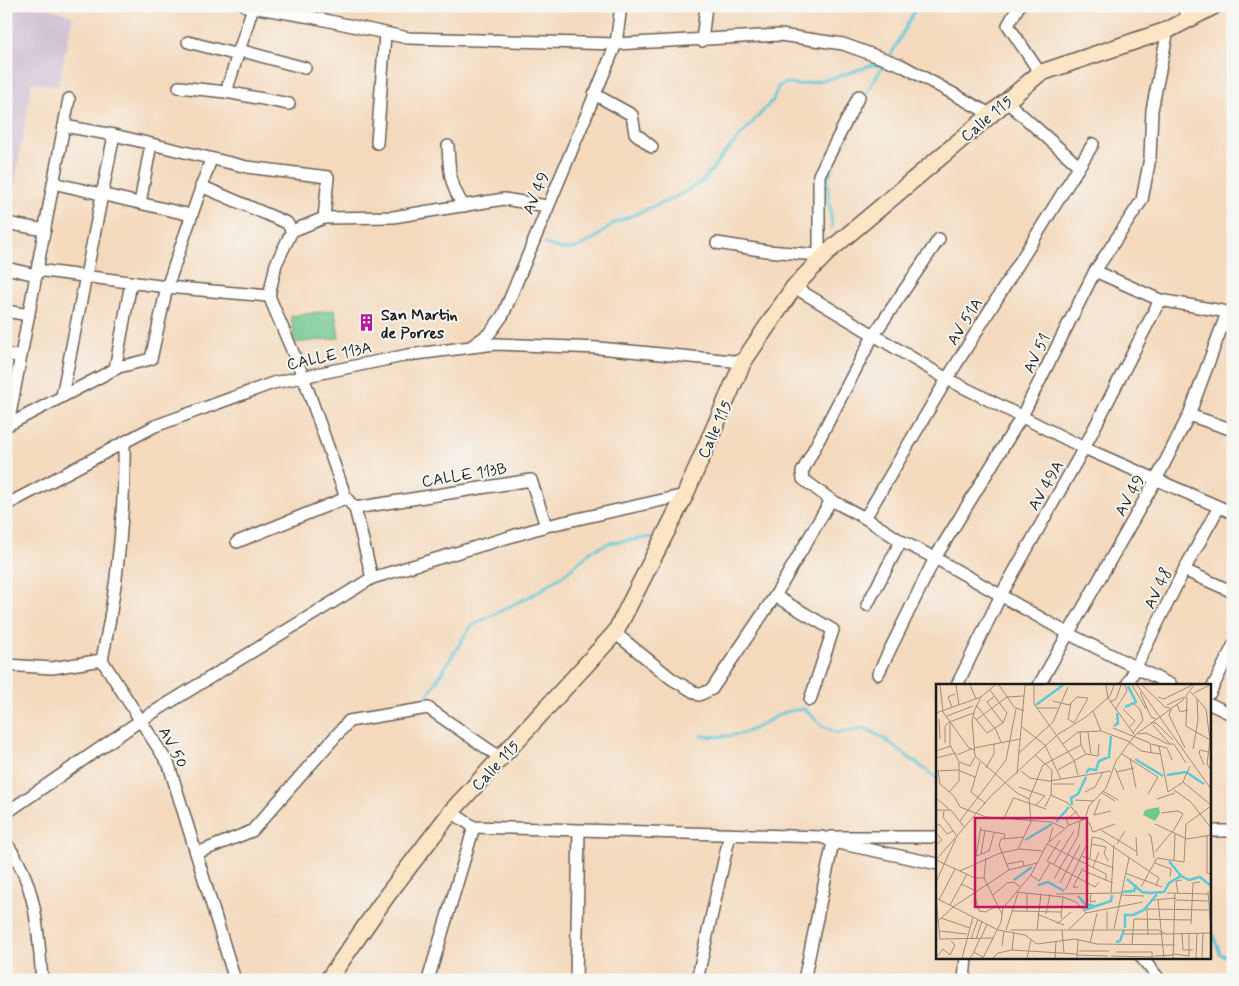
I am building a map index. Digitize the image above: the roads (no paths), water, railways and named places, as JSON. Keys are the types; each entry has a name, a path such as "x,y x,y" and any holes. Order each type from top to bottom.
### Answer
{"main road":[{"name":"Calle 115","path":"328,980 388,894 451,812 615,633 685,496 743,362 794,287 819,258 1040,73 1168,30 1186,12 1214,6"}],"street":[{"name":"AV 49","path":"472,346 490,333 503,315 616,44 620,6"},
{"path":"702,41 706,6"},
{"path":"1019,6 1008,25 1040,73"},
{"path":"226,92 239,52 249,7 313,12 385,34 408,38 616,44 702,41 780,35 843,44 901,65 990,114"},
{"name":"AV 51","path":"878,674 935,558 1022,416 1095,271 1142,200 1150,158 1152,110 1168,30"},
{"path":"377,143 385,34"},
{"path":"188,42 305,68"},
{"path":"179,87 226,92 289,104"},
{"path":"594,94 632,116 635,133 652,147"},
{"path":"717,243 767,252 819,258 818,175 859,96"},
{"path":"7,426 10,399 21,357 69,99"},
{"path":"1006,101 1079,166"},
{"path":"64,126 114,135 247,167 328,177 324,218"},
{"path":"62,396 114,135"},
{"path":"140,203 151,144"},
{"name":"AV 51A","path":"865,518 947,379 1093,144"},
{"path":"448,146 449,172 455,194 464,206"},
{"path":"7,426 115,369 151,359 168,287 211,159"},
{"path":"53,183 191,215"},
{"path":"202,186 287,223 292,231"},
{"path":"372,578 355,508 346,498 303,376 269,296 276,264 292,231 324,218 393,217 504,199 547,206"},
{"path":"6,223 45,230"},
{"path":"939,239 873,336 802,472 803,479 831,500 865,518 901,541 1001,594 1069,634 1169,684"},
{"path":"6,268 168,287 269,296"},
{"path":"1095,271 1160,300 1230,313"},
{"path":"115,369 131,283"},
{"path":"794,287 947,379 1084,448 1157,478 1233,513"},
{"name":"AV 49A","path":"957,684 1001,594 1084,448 1160,300"},
{"path":"6,311 29,315"},
{"name":"AV 49","path":"1040,684 1157,478 1189,415 1230,313"},
{"name":"CALLE 113A","path":"6,505 155,426 273,383 408,355 496,344 599,348 743,362"},
{"path":"6,354 21,357"},
{"path":"1189,415 1233,430"},
{"path":"6,664 52,668 102,660 114,604 125,476 124,442"},
{"name":"CALLE 113B","path":"355,508 530,480 546,526"},
{"path":"7,810 141,720 372,578 546,526 685,496"},
{"path":"237,542 346,498"},
{"path":"615,633 672,679 699,695 706,693 712,689 775,596 831,500"},
{"name":"AV 48","path":"1128,684 1184,570 1219,507"},
{"path":"867,605 901,541"},
{"path":"1184,570 1233,592"},
{"path":"775,596 833,630 810,700"},
{"path":"1212,689 1233,646"},
{"name":"AV 50","path":"102,660 169,765 197,852 233,979"},
{"path":"1212,705 1233,715"},
{"path":"197,852 252,831 349,721 428,708 501,758"},
{"path":"451,812 474,827 730,834 828,840 936,837"},
{"path":"428,980 474,827"},
{"path":"576,980 579,831"},
{"path":"1212,831 1233,831"},
{"path":"697,980 730,834"},
{"path":"828,840 936,864"},
{"path":"804,980 828,840"},
{"path":"6,843 14,853 30,885 35,905 42,980"},
{"path":"964,980 966,958"},
{"path":"1142,958 1160,980"}],"waterway":[{"path":"891,55 917,6"},
{"path":"545,244 561,249 574,249 594,239 614,223 674,198 703,181 722,156 773,100 778,87 786,83 798,85 837,77 872,65 883,66 868,90 827,179 832,227"},
{"path":"427,696 471,626 538,592 567,572 591,551 609,543 653,537"},
{"path":"702,736 736,735 749,731 783,713 805,709 821,725 837,733 865,728 883,738 936,778"},
{"path":"1212,931 1220,954 1233,958"}],"place":[{"name":"San Martin de Porres","path":"367,323"}]}
